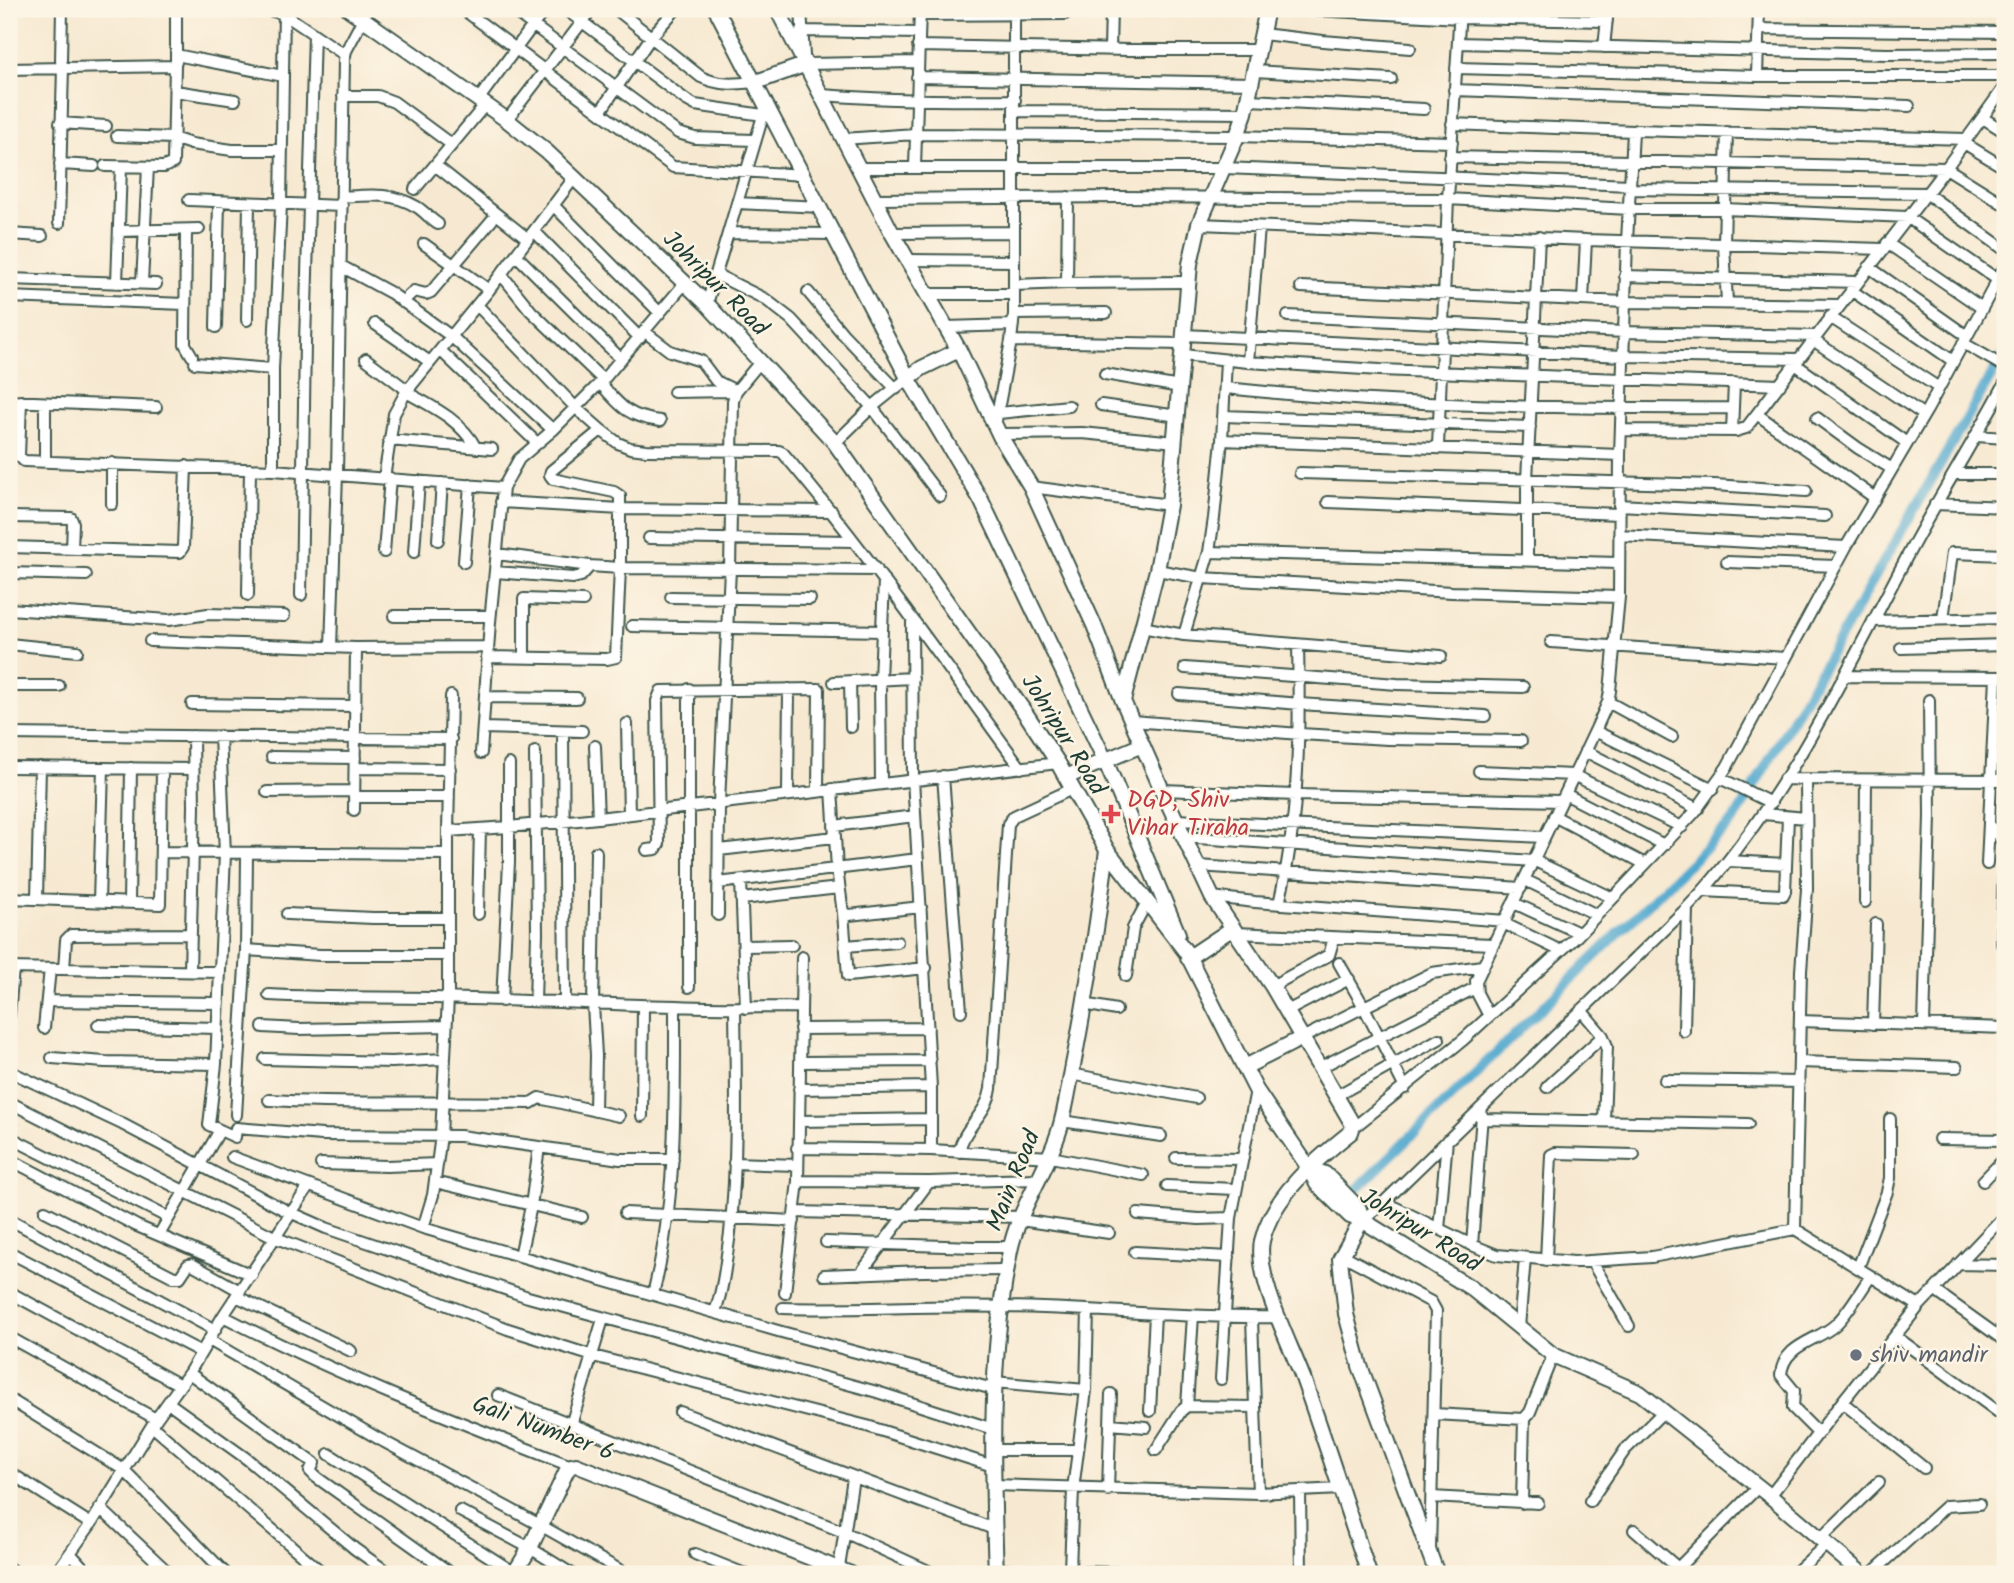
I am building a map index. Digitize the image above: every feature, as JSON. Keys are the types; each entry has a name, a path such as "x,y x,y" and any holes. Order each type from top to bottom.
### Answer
{"street":[{"path":"59,223 62,9"},
{"path":"60,163 148,167 171,165 176,9"},
{"path":"265,9 284,11 345,55"},
{"name":"Johripur Road","path":"349,9 507,120 575,177 707,304 835,443 1058,763 1107,850 1187,955 1256,1090 1309,1168 1357,1215 1471,1288 1553,1355 1640,1393 1770,1496 1862,1574"},
{"path":"511,9 670,128 686,136 754,140"},
{"path":"415,189 452,145 545,9"},
{"path":"565,9 695,105 765,109"},
{"path":"507,120 592,9"},
{"path":"616,9 691,70 713,83 726,85 762,80 803,64 917,62"},
{"path":"600,112 651,37 675,9"},
{"path":"716,9 762,80 765,109 821,207 908,378 981,500 1105,761 1187,955 1231,932 1334,939 1492,944"},
{"path":"777,9 892,233 959,350 1031,487 1094,625 1132,721 1131,750 1162,790 1231,932 1272,986 1287,1011 1296,1041 1319,1068 1353,1128"},
{"path":"801,9 803,64"},
{"path":"1110,50 1111,9"},
{"path":"1124,701 1157,570 1169,505 1181,387 1186,282 1199,224 1247,106 1267,9"},
{"path":"1296,9 1607,15 1604,47"},
{"path":"1757,76 1759,9"},
{"path":"273,470 273,369 281,205 284,11"},
{"path":"915,167 919,12 1065,14"},
{"path":"998,424 1014,319 1014,12"},
{"path":"468,13 673,167 804,176"},
{"path":"1438,447 1446,234 1460,14"},
{"path":"331,647 345,55 363,19"},
{"path":"1759,29 2005,32"},
{"path":"801,31 918,33"},
{"path":"301,595 314,34"},
{"path":"1262,34 1410,48"},
{"path":"1458,43 1888,54 2005,53"},
{"path":"918,46 1259,50"},
{"path":"9,69 176,60 283,76"},
{"path":"1456,68 1757,76 2005,76"},
{"path":"917,77 1391,79"},
{"path":"1454,90 1909,106"},
{"path":"174,91 235,100"},
{"path":"1621,430 1732,431 1746,428 2004,92"},
{"path":"822,95 1015,105 1424,109"},
{"path":"344,96 378,96 394,102 452,145"},
{"path":"707,304 765,109"},
{"path":"1983,118 2005,132"},
{"path":"60,123 106,126"},
{"path":"1452,124 1965,141 2005,168"},
{"path":"1489,1016 1475,988 1482,966 1506,922 1608,702 1619,597 1622,379 1634,131"},
{"path":"1727,132 1724,244 1727,303"},
{"path":"843,139 915,134 1237,136 1451,142"},
{"path":"117,136 173,138 220,149 282,150"},
{"path":"1450,157 1946,168 2005,205"},
{"path":"435,165 531,235 642,335 670,351 701,361 716,381 736,391"},
{"path":"117,283 121,166"},
{"path":"142,283 148,167"},
{"path":"858,168 1224,168 1630,187 1926,193 2005,250"},
{"path":"384,552 389,440 394,414 406,391 452,337 575,177"},
{"path":"189,200 309,205 385,194 419,208 426,217 438,224"},
{"path":"875,199 1068,197 1448,200 1907,218 1998,280"},
{"path":"1067,283 1068,197"},
{"path":"215,327 219,202"},
{"path":"247,320 249,203"},
{"path":"737,203 821,207"},
{"path":"554,205 660,313"},
{"path":"402,302 414,290 428,294 492,220"},
{"path":"1199,224 1586,240 1885,246 1982,308"},
{"path":"1248,362 1259,227"},
{"path":"119,232 200,229"},
{"path":"186,230 186,344 193,360 273,369"},
{"path":"892,233 1014,232"},
{"path":"728,233 835,234"},
{"path":"9,234 42,236"},
{"path":"1527,560 1527,480 1539,237"},
{"path":"1583,300 1586,240"},
{"path":"424,244 489,290"},
{"path":"516,255 621,359"},
{"path":"908,260 1014,261"},
{"path":"341,266 377,285 452,337 553,430"},
{"path":"1368,1574 1265,1280 1262,1243 1275,1211 1297,1179 1320,1156 1405,1088 1561,951 1698,809 1720,778 1846,547 1924,415 2005,266"},
{"path":"1869,267 1965,339 1974,349 2002,365"},
{"path":"501,274 531,311 602,382 627,412 660,421"},
{"path":"717,275 782,310 872,407 940,496"},
{"path":"1626,276 1854,286 1953,361"},
{"path":"9,279 156,284"},
{"path":"927,294 1014,290 1067,283 1186,282"},
{"path":"481,753 487,652 503,488 519,459 602,382 685,283"},
{"path":"1301,287 1625,302 1839,305"},
{"path":"808,292 843,334 896,389"},
{"path":"9,297 184,304"},
{"path":"477,305 576,408 618,443 631,448 781,451 832,511 1021,768"},
{"path":"946,327 1106,313"},
{"path":"1289,316 1814,338 1924,415"},
{"path":"1830,317 1939,388"},
{"path":"375,324 430,362"},
{"path":"1011,341 1184,345 1249,339 1797,362 1907,443"},
{"path":"1184,345 1226,360 1248,362 1440,373 1780,385"},
{"path":"440,350 537,443"},
{"path":"835,443 872,407 908,378 959,350"},
{"path":"366,359 406,391 467,432 477,448"},
{"path":"1184,635 1209,551 1222,440 1226,360"},
{"path":"718,915 719,803 728,627 733,401 736,391 760,362"},
{"path":"1105,373 1181,387"},
{"path":"1732,431 1734,383"},
{"path":"1437,1574 1350,1332 1342,1295 1340,1265 1341,1254 1357,1215 1384,1202 1687,908 1728,861 1771,803 1844,676 1935,504 1977,436 2005,383"},
{"path":"1226,388 1301,396 1531,407 1733,408"},
{"path":"674,392 736,391"},
{"path":"156,407 15,401 19,459 273,470 503,488"},
{"path":"45,461 46,403"},
{"path":"1101,405 1178,416"},
{"path":"998,424 1069,406"},
{"path":"1758,415 1875,498"},
{"path":"1223,416 1530,428"},
{"path":"1817,418 1892,469"},
{"path":"998,424 1176,442"},
{"path":"150,641 487,652 524,658 616,657 621,568 621,499 618,494 553,479 550,475 551,471 601,430"},
{"path":"1977,436 2005,438"},
{"path":"389,440 492,449"},
{"path":"1222,440 1620,455"},
{"path":"112,463 112,504"},
{"path":"9,547 180,552 183,547 186,466"},
{"path":"248,596 250,469"},
{"path":"1300,473 1619,482 1806,491"},
{"path":"1955,474 2005,474"},
{"path":"414,551 419,481"},
{"path":"438,540 442,483"},
{"path":"464,562 470,485"},
{"path":"1031,487 1169,505"},
{"path":"501,502 621,509 832,511"},
{"path":"1328,502 1526,511 1619,510 1825,516"},
{"path":"1935,504 2005,507"},
{"path":"9,517 71,518 72,549"},
{"path":"1619,535 1846,547"},
{"path":"649,538 853,541"},
{"path":"1209,551 1618,563"},
{"path":"1943,619 1952,553 2005,555"},
{"path":"497,554 621,568 880,575"},
{"path":"1727,562 1836,566"},
{"path":"495,572 573,579 581,576 590,566"},
{"path":"1157,570 1202,578 1452,592 1619,597"},
{"path":"9,573 86,575"},
{"path":"880,575 881,783"},
{"path":"671,597 810,599"},
{"path":"524,658 524,599 583,601"},
{"path":"9,609 169,620 208,614 284,616"},
{"path":"394,616 490,617"},
{"path":"1873,621 2005,618"},
{"path":"912,619 913,779 926,968 931,1150"},
{"path":"632,626 882,631"},
{"path":"1142,627 1184,635 1441,656"},
{"path":"1551,642 1785,658"},
{"path":"9,644 77,651"},
{"path":"1279,904 1287,871 1296,795 1300,734 1298,645"},
{"path":"1901,648 2005,645"},
{"path":"354,810 356,648"},
{"path":"1185,668 1397,684 1523,687"},
{"path":"1844,676 2001,677 1999,747 1992,780 1987,864"},
{"path":"834,682 913,678"},
{"path":"850,682 851,727"},
{"path":"9,685 59,685"},
{"path":"647,850 658,847 658,695 667,690 816,688 819,691 818,791"},
{"path":"689,988 690,689"},
{"path":"788,794 789,689"},
{"path":"1180,694 1485,716"},
{"path":"423,1228 435,1182 441,1135 448,955 451,696"},
{"path":"485,697 577,698"},
{"path":"1924,1025 1930,780 1929,700"},
{"path":"1608,702 1672,737"},
{"path":"192,704 355,706"},
{"path":"1132,721 1300,734 1521,740"},
{"path":"627,724 629,814"},
{"path":"483,728 582,731"},
{"path":"564,731 565,1003"},
{"path":"1595,731 1713,789"},
{"path":"9,734 451,739"},
{"path":"190,971 193,736"},
{"path":"220,736 225,854 218,1028 209,1125 236,1138 236,1128 322,1135 441,1135 503,1140 621,1159 673,1159"},
{"path":"595,746 598,818"},
{"path":"959,1152 962,1137 985,1108 991,1089 1007,824 1014,816 1105,761 1131,750"},
{"path":"1585,751 1698,809"},
{"path":"534,752 535,1002"},
{"path":"272,757 450,769"},
{"path":"448,831 598,818 1058,763"},
{"path":"502,1001 508,901 509,764"},
{"path":"9,767 192,769"},
{"path":"37,899 40,767"},
{"path":"99,901 103,768"},
{"path":"129,902 131,768"},
{"path":"9,898 160,904 162,769"},
{"path":"1479,771 1573,775 1682,827"},
{"path":"943,776 961,1011"},
{"path":"1720,778 1771,803"},
{"path":"1784,779 2005,780"},
{"path":"1795,1229 1800,1021 1807,888 1806,779"},
{"path":"1865,902 1866,780"},
{"path":"832,789 848,976 926,968"},
{"path":"1162,790 1296,795 1563,797 1664,845"},
{"path":"267,792 449,797"},
{"path":"1763,814 1806,818"},
{"path":"719,850 915,816"},
{"path":"1554,816 1645,864"},
{"path":"1703,891 1783,895 1788,817"},
{"path":"1176,820 1544,837"},
{"path":"1989,824 2004,844 2002,944"},
{"path":"478,914 480,829"},
{"path":"1183,837 1535,861 1613,898"},
{"name":"Main Road","path":"996,1572 994,1386 1007,1270 1011,1247 1021,1218 1051,1157 1062,1121 1094,947 1107,850"},
{"path":"161,852 247,855 448,854"},
{"path":"595,1111 596,1042 593,1005 596,852"},
{"path":"236,1115 246,950 247,855"},
{"path":"718,883 918,859"},
{"path":"1728,861 1786,864"},
{"path":"1198,866 1523,884 1597,915"},
{"path":"715,1312 723,1287 732,1217 744,946 741,881"},
{"path":"742,899 839,888"},
{"path":"1212,897 1506,922 1561,951"},
{"path":"1126,976 1133,928 1147,902"},
{"path":"1514,903 1579,933"},
{"path":"843,913 858,914 922,907"},
{"path":"1684,1031 1687,908"},
{"path":"287,914 448,918"},
{"path":"1872,1024 1876,924"},
{"path":"64,969 66,940 71,935 190,934"},
{"path":"1272,986 1329,955 1334,939"},
{"path":"845,946 897,942"},
{"path":"744,946 792,945"},
{"path":"246,950 320,955 448,955"},
{"path":"786,1293 798,1181 802,957"},
{"path":"1339,963 1405,1088"},
{"path":"1245,1067 1432,974 1482,966"},
{"path":"9,1016 11,968 220,972"},
{"path":"44,1028 50,969"},
{"path":"1287,1011 1349,979"},
{"path":"1319,1068 1475,988"},
{"path":"269,995 349,999 447,998 675,1007 801,1007"},
{"path":"47,1001 219,1003"},
{"path":"1084,1004 1116,1010"},
{"path":"642,1116 643,1006"},
{"path":"653,1294 659,1271 673,1159 675,1007"},
{"path":"1581,1010 1603,1036 1608,1051 1604,1121"},
{"path":"1800,1021 2005,1028"},
{"path":"98,1025 218,1028"},
{"path":"264,1027 299,1029 446,1026"},
{"path":"800,1029 928,1028"},
{"path":"1547,1087 1603,1036"},
{"path":"1336,1096 1439,1040"},
{"path":"52,1058 215,1064"},
{"path":"265,1059 393,1062 443,1059"},
{"path":"800,1062 930,1061"},
{"path":"1799,1062 1957,1067"},
{"path":"9,1070 122,1124 291,1213 326,1228 528,1297 877,1392 993,1429"},
{"path":"1071,1074 1196,1098"},
{"path":"1665,1080 1799,1082"},
{"path":"799,1089 931,1087"},
{"path":"1222,1379 1231,1218 1256,1090"},
{"path":"269,1100 358,1103 531,1102 539,1098 620,1116"},
{"path":"9,1102 274,1237 508,1329 593,1356 867,1426 993,1466"},
{"path":"1472,1245 1483,1105"},
{"path":"799,1121 931,1119"},
{"path":"1482,1119 1748,1124"},
{"path":"1858,1268 1887,1192 1890,1178 1890,1119"},
{"path":"1062,1121 1161,1136"},
{"path":"159,1235 220,1130"},
{"path":"9,1136 169,1218"},
{"path":"1939,1139 2005,1140"},
{"path":"1439,1229 1447,1140"},
{"path":"520,1256 531,1206 539,1147"},
{"path":"797,1149 931,1150 1051,1157 1143,1175"},
{"path":"1546,1260 1551,1155 1634,1155"},
{"path":"232,1157 423,1228 715,1312 994,1386 1086,1390"},
{"path":"1176,1158 1242,1159"},
{"path":"1983,1181 2005,1158"},
{"path":"9,1159 159,1235 251,1275"},
{"path":"734,1163 798,1165"},
{"path":"321,1164 438,1164"},
{"path":"798,1181 1039,1179"},
{"path":"435,1182 583,1217"},
{"path":"860,1274 929,1182"},
{"path":"55,1574 91,1524 309,1186"},
{"path":"1167,1186 1235,1189"},
{"path":"1384,1202 1497,1255 1546,1260 1592,1262 1652,1257 1795,1229 1919,1306"},
{"path":"45,1211 174,1277 180,1277 188,1265 192,1264 238,1293 351,1351"},
{"path":"625,1213 732,1217 905,1215 1021,1218 1109,1233"},
{"path":"1138,1214 1199,1219 1231,1218"},
{"path":"1770,1496 1919,1306 2005,1215"},
{"path":"9,1219 212,1335 379,1438 627,1574"},
{"path":"827,1242 1011,1247"},
{"path":"9,1252 201,1352"},
{"path":"1135,1252 1229,1257"},
{"path":"1341,1254 1434,1305 1436,1316 1430,1555"},
{"path":"1519,1328 1525,1258"},
{"path":"1592,1262 1629,1326"},
{"path":"1958,1264 2005,1265"},
{"path":"824,1275 1007,1270"},
{"path":"1818,1433 1793,1408 1794,1391 1781,1376 1781,1368 1801,1344 1835,1326 1871,1276"},
{"path":"1934,1290 2005,1341"},
{"path":"9,1292 180,1385"},
{"path":"783,1308 867,1310 1002,1307 1193,1316 1280,1317"},
{"path":"1070,1570 1073,1489 1086,1390 1088,1310"},
{"path":"1150,1411 1155,1314"},
{"name":"Gali Number 6","path":"223,1316 302,1356 433,1412 571,1466 582,1466 842,1572"},
{"path":"1187,1406 1193,1316"},
{"path":"571,1425 603,1318"},
{"path":"1252,1318 1258,1493"},
{"path":"1895,1336 2005,1417"},
{"path":"9,1337 154,1423 324,1574"},
{"path":"1522,1503 1524,1419 1530,1412 1553,1355"},
{"path":"189,1373 314,1463 310,1471 316,1477 452,1574"},
{"path":"1108,1490 1111,1394"},
{"path":"498,1395 845,1532 935,1574"},
{"path":"9,1399 124,1470 226,1574"},
{"path":"1842,1402 1924,1468"},
{"path":"169,1403 236,1451 355,1549 390,1574"},
{"path":"1156,1450 1187,1406 1205,1404 1255,1407"},
{"path":"1590,1500 1625,1450 1664,1411"},
{"path":"680,1412 994,1529"},
{"path":"1434,1414 1524,1419"},
{"path":"1110,1424 1146,1427"},
{"path":"993,1450 1078,1450"},
{"path":"329,1454 514,1574 571,1466"},
{"path":"9,1472 91,1524"},
{"path":"842,1572 853,1478"},
{"path":"1794,1574 1879,1482"},
{"path":"994,1485 1258,1493 1340,1489"},
{"path":"1634,1530 1675,1571 1758,1487"},
{"path":"1300,1491 1301,1574"},
{"path":"1432,1497 1538,1503"},
{"path":"1871,1574 1946,1506 1979,1504"},
{"path":"100,1508 170,1574"},
{"path":"460,1511 572,1574"},
{"path":"70,1553 89,1574"},
{"path":"695,1554 745,1574"},
{"path":"9,1568 16,1574"},
{"path":"996,1572 1070,1570 1171,1574"}],"waterway":[{"path":"1357,1189 1735,819 2005,352"}],"place":[{"name":"DGD, Shiv Vihar Tiraha","path":"1111,814"},
{"name":"shiv mandir","path":"1856,1355"}]}
